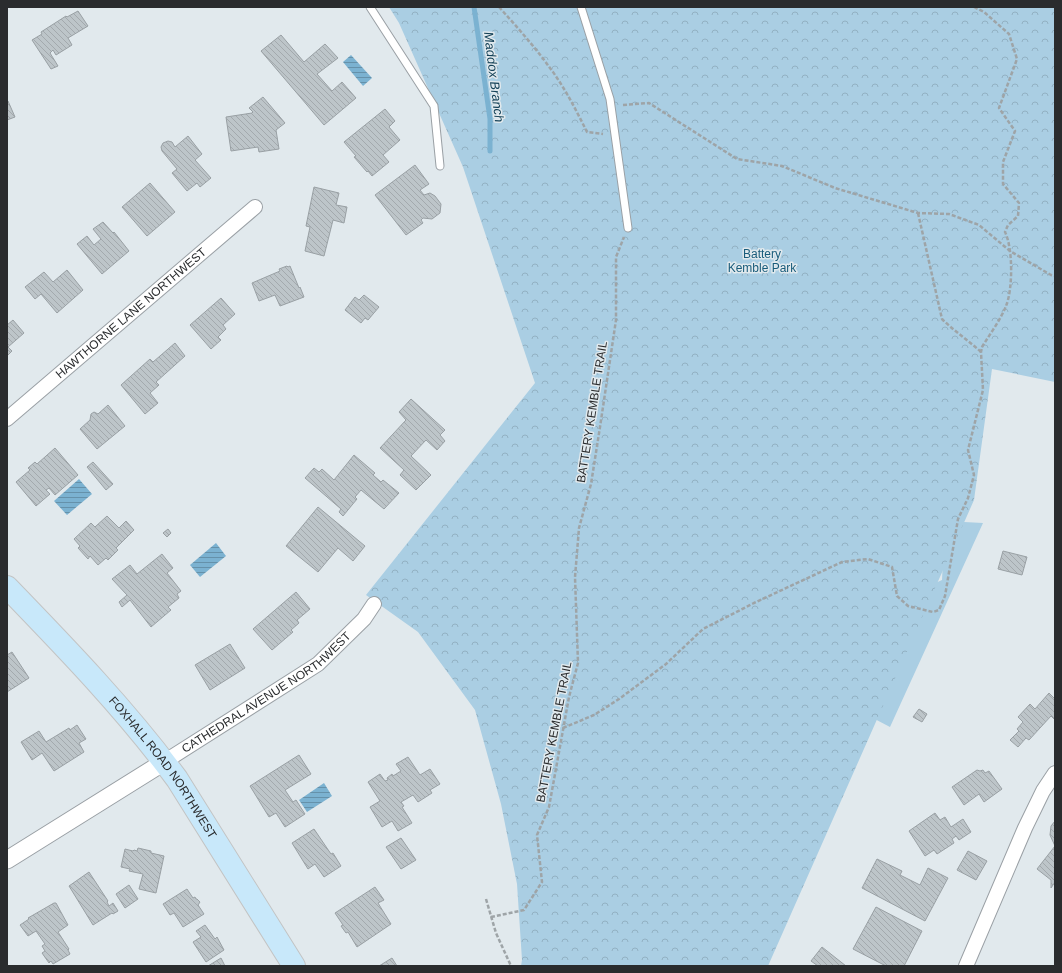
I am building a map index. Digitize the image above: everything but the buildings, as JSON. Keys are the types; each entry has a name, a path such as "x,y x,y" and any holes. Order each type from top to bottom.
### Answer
{"main road":[{"name":"FOXHALL ROAD NORTHWEST","path":"7,587 82,666 177,779 294,966"}],"street":[{"name":"HAWTHORNE LANE NORTHWEST","path":"7,419 255,207"},
{"name":"CATHEDRAL AVENUE NORTHWEST","path":"7,860 318,664 364,619 374,604"},
{"path":"966,966 1025,828 1043,791 1055,773"}],"lane":[{"path":"370,7 434,106 440,166"},
{"path":"581,7 610,99 628,228"}],"path":[{"path":"499,7 527,38 551,69 568,96 587,132 615,136"},
{"path":"563,728 594,715 619,700 666,664 703,629 754,603 842,562 868,559 892,567 897,596 908,606 933,612 939,610 945,596 958,519 968,498 974,475 968,450 983,390 980,352 982,346 1006,306 1011,288 1009,240 1005,232 1008,225 1018,216 1019,203 1003,184 1003,162 1015,131 999,108 1017,59 1009,34 984,12 974,7"},
{"path":"611,106 649,103 737,159 782,166 836,188 918,213 949,214 979,225 1010,251 1055,276"},
{"path":"918,213 942,319 952,329 972,343 980,352"},
{"name":"BATTERY KEMBLE TRAIL","path":"491,917 524,910 542,882 537,835 548,807 569,697 578,663 575,577 579,528 591,484 616,320 616,256 628,228"},
{"path":"486,899 496,933 511,966"}],"green space":[{"name":"Battery Kemble Park","path":"389,7 1055,7 1055,382 992,369 974,500 768,966 521,966 522,960 517,884 501,804 475,710 418,632 366,595 535,383 463,167 399,23"},
{"path":"945,521 983,523 890,727 848,705 922,589 942,580"}],"shaded area":[{"path":"351,55 372,78 363,86 343,62"},
{"path":"79,479 92,494 67,515 54,501"},
{"path":"216,543 226,556 200,577 190,565"},
{"path":"324,783 332,796 307,812 299,800"}],"waterway":[{"name":"Maddox Branch","path":"474,7 490,119 490,151"}]}
